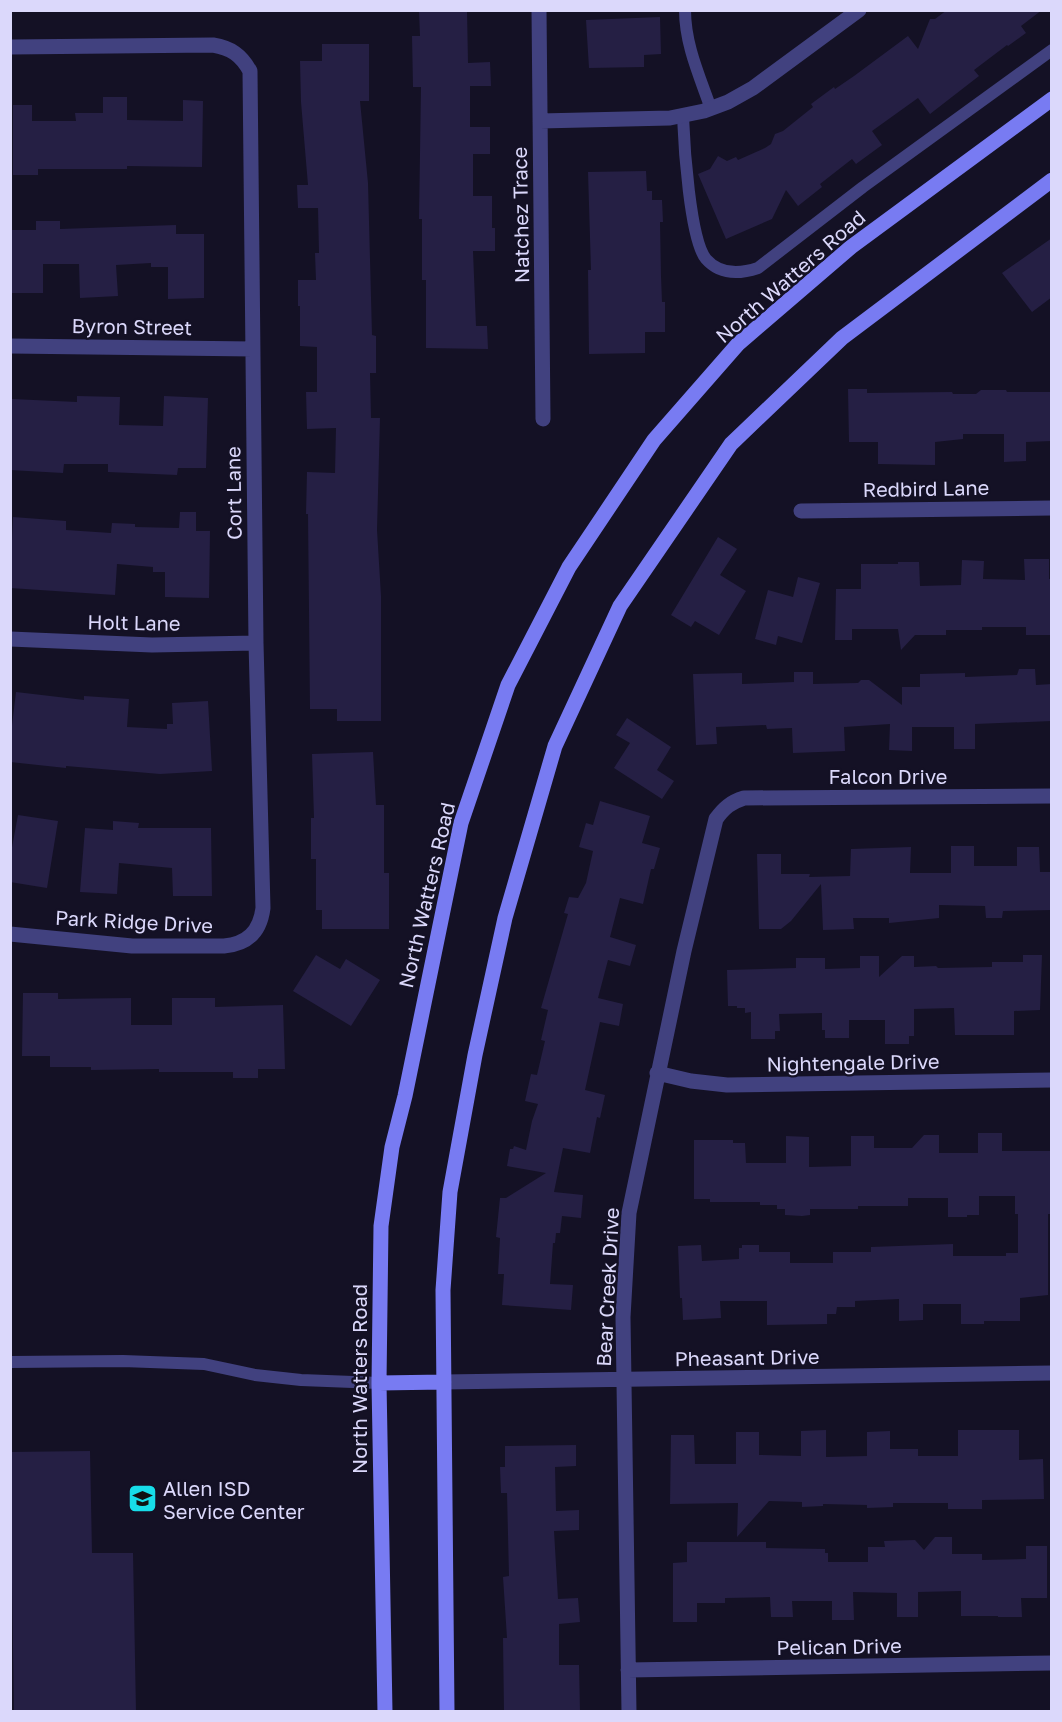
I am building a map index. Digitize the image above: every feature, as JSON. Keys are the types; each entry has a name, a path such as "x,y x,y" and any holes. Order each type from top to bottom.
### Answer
{"main road":[{"name":"North Watters Road","path":"385,1712 379,1383 381,1226 392,1148 405,1096 461,823 508,685 569,567 654,440 738,344 851,247 1052,99"},
{"path":"447,1712 443,1290 450,1192 505,918 555,746 620,606 731,444 842,338 1052,180"},
{"path":"379,1383 444,1382"}],"street":[{"name":"Natchez Trace","path":"539,10 543,419"},
{"path":"540,121 684,117 711,109 753,88 859,10"},
{"name":"Cort Lane","path":"10,47 213,45 236,52 250,71 256,643 263,908 262,921 252,935"},
{"name":"Byron Street","path":"10,346 253,349"},
{"name":"Redbird Lane","path":"801,511 1052,507"},
{"name":"Holt Lane","path":"10,639 152,645 256,643"},
{"name":"Falcon Drive","path":"728,806 744,798 1052,796"},
{"name":"Bear Creek Drive","path":"629,1712 623,1317 629,1213 657,1073 716,819 728,806"},
{"name":"Park Ridge Drive","path":"10,934 132,946 236,945 252,935"},
{"name":"Nightengale Drive","path":"657,1073 691,1081 727,1085 1052,1080"},
{"name":"Pheasant Drive","path":"444,1382 1052,1373"},
{"name":"Pelican Drive","path":"628,1670 1052,1663"}],"lane":[{"path":"685,10 693,58 711,109"},
{"path":"684,117 684,145 699,247 706,259 717,268 744,273 758,268 837,206 1052,50"},
{"path":"10,1362 123,1361 204,1364 255,1375 301,1380 379,1383"}],"building":[{"path":"419,10 467,10 468,63 490,62 491,86 470,86 470,127 490,127 490,154 473,154 473,196 492,196 492,228 495,228 495,251 473,251 476,326 487,326 488,349 426,348 426,280 422,280 422,219 419,219 421,87 413,87 412,36 420,36"},
{"path":"947,10 1042,10 1021,26 1026,33 974,70 979,76 930,114 918,98 872,131 882,145 856,164 852,159 820,184 822,187 798,206 786,190 772,219 726,239 698,174 710,169 718,156 727,161 736,157 738,160 765,148 771,144 775,134 783,131 813,107 811,104 908,36 918,49 930,19 935,19"},
{"path":"660,17 661,54 644,55 644,67 589,68 586,20"},
{"path":"322,44 369,44 369,101 360,101 368,183 372,335 376,336 376,373 370,373 371,418 380,418 377,530 381,596 381,721 337,721 337,709 310,709 307,472 335,473 336,428 307,429 306,392 317,392 317,347 300,346 298,280 316,280 315,253 319,253 318,208 298,208 297,185 308,185 300,61 322,61"},
{"path":"103,97 127,97 127,120 183,121 183,100 203,101 202,167 127,166 127,169 38,169 38,175 13,175 13,105 32,105 32,121 76,121 75,113 103,113"},
{"path":"646,171 647,191 652,191 652,200 662,200 661,276 662,302 665,302 665,332 645,332 645,353 589,354 588,270 591,270 588,172"},
{"path":"36,221 60,221 60,229 176,225 176,234 204,234 204,298 168,299 168,267 151,267 151,263 116,265 118,296 80,298 79,264 43,264 43,293 10,293 10,230 36,230"},
{"path":"1052,238 1052,297 1032,312 1002,273"},
{"path":"848,389 867,389 867,393 976,394 981,390 1052,392 1052,441 1026,442 1026,461 1004,462 1004,434 963,434 963,439 935,442 935,465 878,464 878,442 849,442"},
{"path":"77,396 120,397 119,425 163,426 164,396 208,398 206,468 178,468 177,475 108,472 108,464 64,464 63,473 10,470 12,399 77,402"},
{"path":"180,512 196,512 196,531 210,531 209,598 165,597 165,572 153,572 153,567 117,564 115,595 10,588 13,517 66,521 66,530 111,533 112,523 135,524 135,527 179,528"},
{"path":"718,537 737,549 720,575 746,591 719,635 695,621 691,627 671,615"},
{"path":"1024,559 1049,559 1049,579 1052,579 1052,635 1026,635 1026,627 946,630 946,635 915,635 901,650 898,629 852,629 852,640 835,640 836,589 861,589 861,564 919,562 920,586 961,585 962,560 984,561 983,579 1025,580"},
{"path":"798,577 820,583 802,643 778,636 776,645 755,639 768,590 793,597"},
{"path":"1019,669 1035,669 1036,685 1052,684 1052,721 975,724 975,749 954,749 954,727 912,727 912,751 889,750 890,724 844,727 845,751 793,753 792,728 767,729 766,725 716,727 717,744 696,745 693,674 742,673 742,684 794,682 794,672 813,672 813,684 858,683 861,680 869,680 902,705 902,687 920,687 920,674 965,673 965,677 1017,675"},
{"path":"16,692 84,700 84,696 129,699 127,727 167,729 167,724 173,724 172,703 208,701 212,771 160,774 10,762"},
{"path":"627,718 671,747 657,770 674,781 662,799 614,768 630,743 616,735"},
{"path":"373,752 376,805 384,805 384,873 389,873 389,929 322,929 322,910 316,910 316,859 311,859 311,818 314,818 312,754"},
{"path":"600,801 650,816 642,843 660,848 654,869 651,869 643,904 620,898 610,937 636,945 630,966 608,960 598,998 623,1004 619,1026 600,1022 585,1090 605,1095 600,1118 597,1117 590,1153 563,1148 554,1192 583,1195 581,1218 562,1216 560,1233 556,1233 555,1243 553,1243 550,1284 573,1285 571,1310 502,1305 504,1274 498,1274 500,1238 496,1237 500,1198 506,1198 546,1173 507,1166 510,1149 514,1146 526,1150 538,1104 525,1101 531,1074 537,1075 545,1041 541,1040 548,1010 541,1008 568,914 564,913 569,897 578,898 586,883 593,851 579,847 586,823 593,825"},
{"path":"18,815 58,821 47,888 10,882 10,858"},
{"path":"113,821 139,823 138,828 211,828 212,896 173,896 172,868 119,863 117,894 80,892 85,828 113,830"},
{"path":"951,846 974,846 974,866 1017,866 1017,847 1039,847 1040,872 1052,872 1052,910 1003,911 1002,918 986,918 985,906 939,905 939,918 889,923 889,918 853,918 854,929 823,930 821,884 791,921 781,929 759,929 757,854 781,854 781,874 810,874 809,877 850,876 851,849 911,847 910,873 951,873"},
{"path":"316,955 340,969 346,959 380,980 351,1026 293,991"},
{"path":"1023,955 1042,955 1040,1010 1014,1011 1014,1035 955,1035 954,1008 914,1009 914,1036 909,1036 909,1044 885,1044 885,1020 849,1020 849,1038 825,1038 825,1030 822,1030 822,1013 779,1014 780,1031 775,1031 775,1039 751,1039 751,1012 745,1013 745,1008 728,1006 727,970 796,968 796,958 825,958 825,969 860,968 860,956 879,956 879,977 902,956 914,956 914,967 936,966 938,968 992,967 992,962 1023,962"},
{"path":"23,993 58,993 58,999 131,998 131,1025 172,1025 172,998 215,998 215,1007 283,1005 285,1069 258,1069 258,1078 233,1078 233,1072 159,1072 159,1069 91,1070 91,1067 50,1067 50,1056 22,1056"},
{"path":"978,1133 1002,1133 1002,1151 1052,1151 1052,1214 1048,1214 1048,1295 1020,1298 1020,1321 984,1321 984,1324 961,1324 961,1304 923,1304 923,1320 899,1321 899,1299 855,1301 855,1307 837,1307 836,1314 827,1314 827,1324 767,1325 767,1301 720,1301 721,1318 683,1320 678,1246 701,1245 702,1261 739,1259 739,1248 742,1248 742,1245 759,1245 759,1252 790,1252 790,1263 833,1263 833,1252 871,1252 871,1247 953,1244 953,1256 1006,1256 1006,1253 1018,1253 1018,1214 1015,1214 1015,1196 979,1196 979,1215 967,1215 967,1217 948,1217 948,1198 908,1198 908,1206 810,1209 810,1215 802,1216 785,1215 785,1209 777,1209 777,1205 760,1205 760,1202 710,1202 710,1199 694,1199 694,1140 733,1140 733,1143 745,1143 746,1163 786,1163 786,1136 809,1137 809,1167 851,1166 851,1136 874,1136 874,1148 912,1148 924,1135 939,1135 939,1153 978,1153"},
{"path":"826,1430 826,1457 867,1456 867,1432 890,1431 890,1449 918,1449 918,1456 958,1456 958,1430 1019,1430 1019,1460 1043,1459 1044,1499 982,1500 982,1509 948,1509 948,1503 893,1503 893,1507 867,1508 867,1505 823,1504 823,1506 802,1507 802,1502 769,1501 737,1537 738,1503 670,1504 671,1435 694,1435 695,1464 736,1464 736,1432 759,1432 759,1455 801,1456 801,1431"},
{"path":"576,1445 576,1466 555,1467 556,1511 579,1510 579,1530 554,1531 558,1599 578,1598 580,1622 559,1624 559,1665 579,1665 580,1712 504,1712 503,1638 507,1638 503,1577 509,1576 507,1493 501,1493 500,1467 505,1467 505,1446"},
{"path":"90,1451 92,1553 133,1553 136,1712 14,1712 10,1452"},
{"path":"935,1537 952,1537 952,1554 982,1554 982,1560 1026,1559 1026,1546 1047,1546 1047,1598 1021,1598 1022,1617 961,1616 961,1591 918,1592 918,1617 897,1617 897,1593 853,1592 854,1620 832,1620 832,1601 792,1601 793,1617 771,1617 770,1597 725,1598 725,1603 697,1603 697,1622 673,1622 673,1563 687,1562 687,1542 766,1542 766,1548 825,1549 825,1553 828,1553 828,1562 868,1562 868,1547 885,1547 884,1541 915,1540 924,1550"}],"place":[{"name":"Allen ISD Service Center","path":"142,1499"}]}
